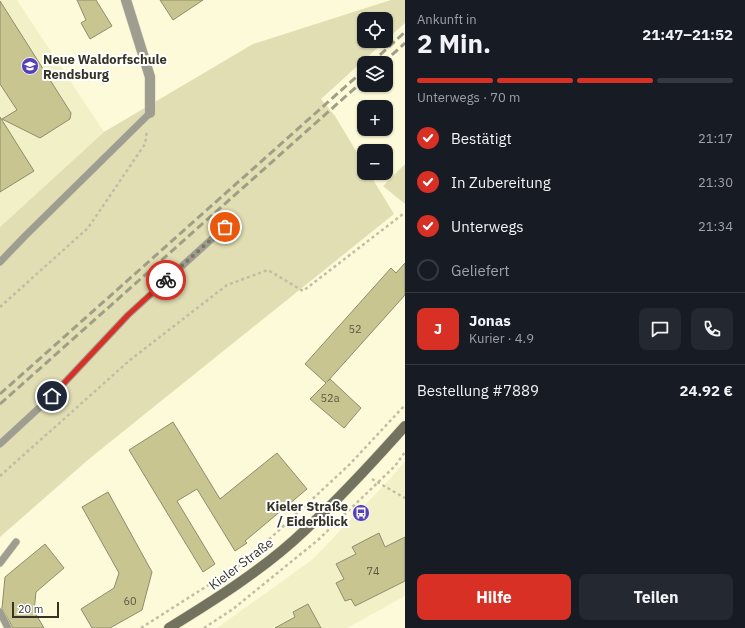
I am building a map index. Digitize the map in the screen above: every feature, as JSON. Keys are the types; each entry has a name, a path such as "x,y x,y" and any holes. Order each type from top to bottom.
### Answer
{"main road":[{"name":"Kieler Straße","path":"169,628 222,596 303,532 362,474 405,426"}],"street":[{"path":"130,2 150,77 150,113"}],"lane":[{"path":"0,262 150,113"},
{"path":"0,444 52,396 128,315 225,227"},
{"path":"0,563 16,542"},
{"path":"0,612 8,628"}],"path":[{"path":"0,307 88,228 145,144 150,113"},
{"path":"0,476 130,360 227,285 268,270 303,291 403,214 405,215"},
{"path":"141,628 246,561 350,464 405,405"},
{"path":"377,482 405,498"}],"shaded area":[{"name":"Neue Waldorfschule Rendsburg","path":"0,0 17,0 104,132 0,227"},
{"path":"391,0 405,0 405,23 393,34 393,12 357,12 357,48 377,48 368,56 357,56 357,66 321,99 335,116 357,152 357,180 373,180 394,214 89,459 0,537 0,227 104,132 253,44"},
{"path":"405,164 405,204 383,186 389,180 393,180 393,176"},
{"path":"405,461 405,596 347,628 217,628 312,560 390,479"}],"building":[{"path":"77,0 96,0 112,26 90,39 81,23 86,20"},
{"path":"160,0 203,0 173,20"},
{"path":"0,1 71,113 70,119 40,138 2,119 17,110 0,84"},
{"path":"0,117 34,171 0,192"},
{"path":"405,263 405,295 327,382 330,379 361,408 344,428 310,399 326,383 305,364 391,268 396,273"},
{"path":"173,422 220,499 277,453 307,489 245,541 247,543 235,551 197,489 177,501 215,564 203,572 129,450"},
{"path":"108,492 152,572 142,610 110,628 92,628 81,609 114,588 119,573 82,507"},
{"path":"379,533 385,547 405,537 405,581 355,606 351,599 345,601 336,583 344,579 336,564 356,554 352,547"},
{"path":"45,544 64,568 36,592 34,611 44,628 13,628 2,608 5,577"},
{"path":"308,604 321,628 275,628 295,617 293,612"}],"railway":[{"path":"379,56 405,32"},
{"path":"391,56 405,43"},
{"path":"0,394 357,76"},
{"path":"0,404 357,86"}],"way so far":[{"path":"166,280 225,227"}],"place":[{"name":"Neue Waldorfschule Rendsburg","path":"30,66"},
{"name":"Kieler Straße / Eiderblick","path":"361,513"}],"route":[{"path":"52,396 128,315 166,280"}]}
